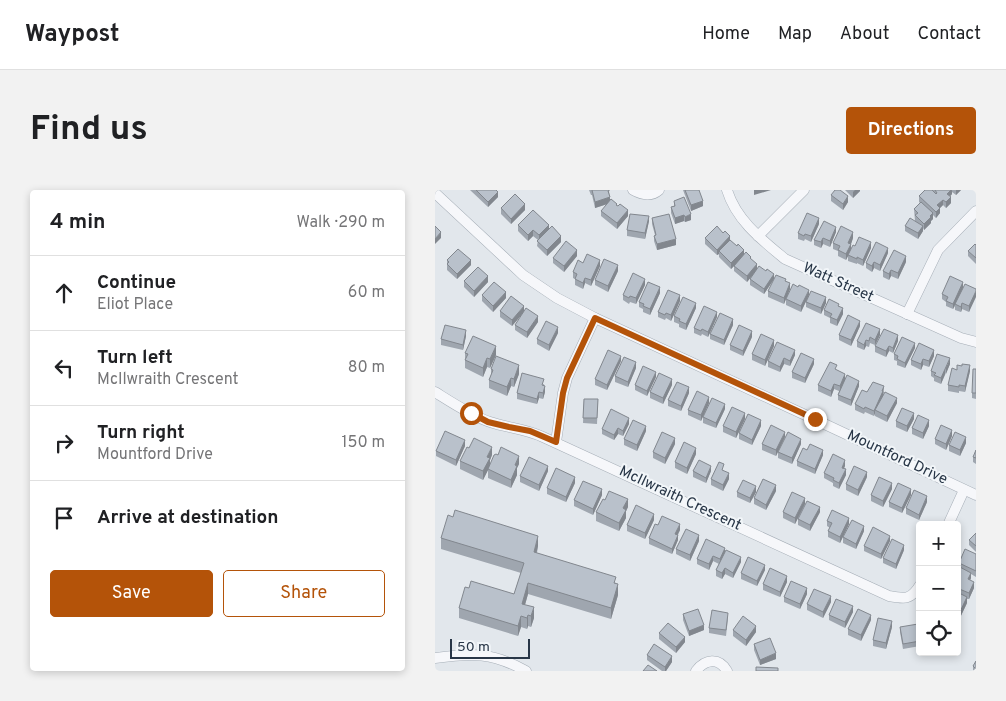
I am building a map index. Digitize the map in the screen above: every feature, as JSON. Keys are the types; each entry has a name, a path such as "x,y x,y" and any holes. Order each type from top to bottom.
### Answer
{"street":[{"path":"633,190 647,195 659,190"},
{"name":"Watt Street","path":"727,190 741,218 768,246 785,259 961,338 976,342"},
{"path":"758,236 804,190"},
{"name":"Mountford Drive","path":"435,193 523,275 557,298 595,318 801,412 976,495"},
{"path":"907,314 938,250 976,211"},
{"path":"435,392 488,422 530,431 556,442 567,378 595,318"},
{"name":"McIlwraith Crescent","path":"556,442 889,596 902,599 914,594 916,591"},
{"path":"950,521 964,490"},
{"path":"435,658 469,654 483,655 496,658 526,671"},
{"path":"696,671 707,661 715,661 723,665 727,671"}],"building":[{"path":"476,190 496,190 498,192 488,202"},
{"path":"592,190 609,190 610,197 595,202"},
{"path":"685,190 699,190 703,201 691,205"},
{"path":"835,190 840,190 848,196 843,204 831,195"},
{"path":"925,190 932,190 936,194 935,190 951,190 947,194 951,197 946,202 943,200 937,205 940,208 936,212 919,196"},
{"path":"515,194 525,204 511,219 501,208"},
{"path":"684,197 691,214 675,218 671,207 675,206 674,201"},
{"path":"611,199 616,205 620,204 628,210 617,223 601,211"},
{"path":"921,202 933,213 924,224 915,215 918,213 914,209"},
{"path":"533,210 549,225 539,235 533,230 528,235 518,225"},
{"path":"807,213 819,218 811,236 805,234 804,236 798,233"},
{"path":"630,214 649,216 645,233 627,230"},
{"path":"669,214 676,239 657,244 652,218"},
{"path":"910,218 923,226 918,233 905,226"},
{"path":"824,221 836,227 830,241 823,238 821,242 814,240"},
{"path":"435,226 441,232 435,239"},
{"path":"552,226 561,236 547,250 537,241"},
{"path":"717,226 723,233 725,231 730,236 717,250 705,238"},
{"path":"841,226 853,232 848,243 851,244 846,254 838,250 840,246 833,243"},
{"path":"859,237 871,242 863,260 848,255"},
{"path":"730,240 744,250 731,263 719,251"},
{"path":"566,241 577,250 564,266 553,258"},
{"path":"876,242 888,248 880,265 874,262 872,266 866,263"},
{"path":"976,245 976,258 968,251"},
{"path":"458,249 471,260 457,274 447,264 449,262 447,260"},
{"path":"894,250 906,256 898,273 891,270 889,274 883,271"},
{"path":"746,252 757,264 747,276 734,266"},
{"path":"587,254 600,260 591,280 585,278 583,283 575,279 577,274 573,272 578,260 583,263"},
{"path":"604,259 618,265 608,286 595,280"},
{"path":"759,266 774,274 764,289 750,279"},
{"path":"478,267 488,276 474,291 464,281"},
{"path":"633,273 645,279 636,298 630,296 629,298 623,295"},
{"path":"776,275 790,283 784,298 768,291"},
{"path":"950,276 963,282 953,304 946,301 948,297 942,294"},
{"path":"494,282 506,292 493,306 482,295"},
{"path":"648,282 660,287 650,309 639,302"},
{"path":"793,284 809,290 801,306 786,299"},
{"path":"965,284 976,289 976,291 969,306 962,303 961,307 955,304"},
{"path":"668,290 680,295 671,315 666,313 665,315 658,312"},
{"path":"811,291 826,297 821,308 806,302"},
{"path":"511,296 524,306 512,320 500,311"},
{"path":"683,297 696,303 686,324 674,316"},
{"path":"829,299 843,308 837,320 830,317 832,314 824,310"},
{"path":"704,306 717,312 708,332 694,328"},
{"path":"526,308 538,316 527,332 515,325"},
{"path":"720,313 733,319 724,340 710,334"},
{"path":"848,315 860,321 851,340 839,335"},
{"path":"546,321 558,327 549,345 537,339"},
{"path":"866,323 880,329 875,340 870,337 869,341 866,340 864,345 857,341"},
{"path":"445,325 466,330 463,345 441,339"},
{"path":"739,325 752,331 743,351 730,345"},
{"path":"884,329 898,335 893,348 889,346 886,351 875,346"},
{"path":"761,334 774,340 765,360 752,354"},
{"path":"473,336 496,346 490,359 487,358 483,368 465,360 468,354 465,353"},
{"path":"902,337 915,343 905,363 897,359 898,356 894,354"},
{"path":"777,342 795,350 790,361 784,358 780,367 768,361"},
{"path":"919,343 934,350 929,361 923,359 921,364 911,360"},
{"path":"608,350 621,356 607,385 595,379"},
{"path":"801,353 814,359 805,378 792,372"},
{"path":"937,354 950,358 941,378 934,375 936,373 931,371"},
{"path":"496,356 519,365 514,379 511,378 507,387 489,380"},
{"path":"624,357 636,362 628,382 615,376"},
{"path":"830,362 837,365 835,369 845,374 840,386 834,384 831,391 818,385"},
{"path":"962,364 970,365 965,386 948,385 952,368 957,370 957,365 962,366"},
{"path":"643,366 656,372 647,391 635,385"},
{"path":"973,369 976,369 976,393 972,393"},
{"path":"522,373 544,379 542,385 545,386 543,393 539,392 537,399 517,393"},
{"path":"659,373 672,379 663,398 650,392"},
{"path":"847,375 859,381 851,400 838,395"},
{"path":"677,382 689,387 681,406 668,400"},
{"path":"873,382 884,386 874,411 865,407 864,409 855,404 862,390 867,392"},
{"path":"697,391 709,397 701,415 688,410"},
{"path":"885,392 897,398 887,416 875,410"},
{"path":"712,398 725,404 716,423 703,417"},
{"path":"584,399 598,399 597,418 583,418"},
{"path":"732,407 745,413 736,432 723,426"},
{"path":"902,408 914,413 907,426 896,421"},
{"path":"611,409 629,418 623,431 618,428 614,435 602,429"},
{"path":"748,414 761,420 752,440 739,433"},
{"path":"918,415 929,420 923,433 912,428"},
{"path":"633,420 646,426 637,445 624,439"},
{"path":"771,425 785,432 776,450 762,444"},
{"path":"941,425 952,430 946,444 935,439"},
{"path":"445,431 465,440 456,460 436,451"},
{"path":"662,432 675,438 665,458 653,452"},
{"path":"788,432 801,439 792,458 778,452"},
{"path":"955,432 966,437 960,450 949,445"},
{"path":"474,438 492,447 487,457 490,458 483,471 460,461"},
{"path":"684,442 696,448 687,468 675,462"},
{"path":"810,444 823,450 815,469 797,461 803,448 807,450"},
{"path":"501,447 519,456 511,480 488,469 494,455 498,455"},
{"path":"833,454 845,460 842,468 846,469 839,483 824,473"},
{"path":"529,457 548,466 539,485 520,476"},
{"path":"699,460 711,466 706,478 693,471"},
{"path":"719,462 724,464 722,470 729,473 723,485 711,479"},
{"path":"854,466 867,472 858,490 846,484"},
{"path":"556,468 575,477 566,497 547,488"},
{"path":"879,477 892,483 883,501 871,495"},
{"path":"763,479 776,485 766,505 754,498"},
{"path":"743,480 756,486 750,498 737,492"},
{"path":"583,481 602,489 593,509 574,500"},
{"path":"898,483 911,489 902,508 889,502"},
{"path":"914,490 927,496 919,515 906,508"},
{"path":"609,491 628,499 623,508 626,510 619,523 596,512"},
{"path":"792,492 805,498 795,518 783,512"},
{"path":"807,501 820,507 810,525 798,519"},
{"path":"636,505 654,514 645,533 627,525"},
{"path":"455,510 538,536 534,552 616,577 614,583 618,584 611,608 528,583 522,604 534,607 531,616 528,615 527,618 521,616 518,626 459,608 465,587 469,588 471,581 514,594 524,563 441,538 448,515 453,517"},
{"path":"832,510 849,518 840,537 828,531 832,523 827,521"},
{"path":"662,516 680,524 675,534 678,535 672,549 649,538 655,524 658,525"},
{"path":"852,520 864,526 856,544 843,537"},
{"path":"873,527 890,536 881,554 864,546"},
{"path":"686,529 699,535 690,555 676,549"},
{"path":"976,533 976,546 969,540"},
{"path":"706,539 725,548 720,559 713,556 709,564 697,559"},
{"path":"892,539 904,545 896,564 883,558"},
{"path":"965,549 976,554 976,571 961,564"},
{"path":"726,550 741,557 733,573 725,568 722,573 716,570"},
{"path":"748,557 765,565 757,581 741,573"},
{"path":"770,568 787,576 780,592 763,584"},
{"path":"961,568 971,573 968,579 974,582 969,593 961,590"},
{"path":"791,581 807,588 800,604 784,597"},
{"path":"814,589 831,596 823,612 807,604"},
{"path":"961,594 967,597 961,610"},
{"path":"836,599 853,606 845,622 829,615"},
{"path":"698,609 704,625 689,631 683,614"},
{"path":"858,609 871,615 861,635 848,629"},
{"path":"712,610 728,613 726,630 709,628"},
{"path":"743,616 756,626 746,640 733,630"},
{"path":"878,618 892,621 886,643 873,640"},
{"path":"668,623 685,637 676,647 659,633"},
{"path":"916,624 916,642 903,644 900,627"},
{"path":"770,638 776,653 760,660 754,644"},
{"path":"654,644 672,656 665,667 647,655"},
{"path":"648,665 657,671 643,671"},
{"path":"756,667 778,668 778,671 756,671"}],"route":[{"path":"471,413 488,422 530,431 556,442 567,378 595,318 815,419"}]}
